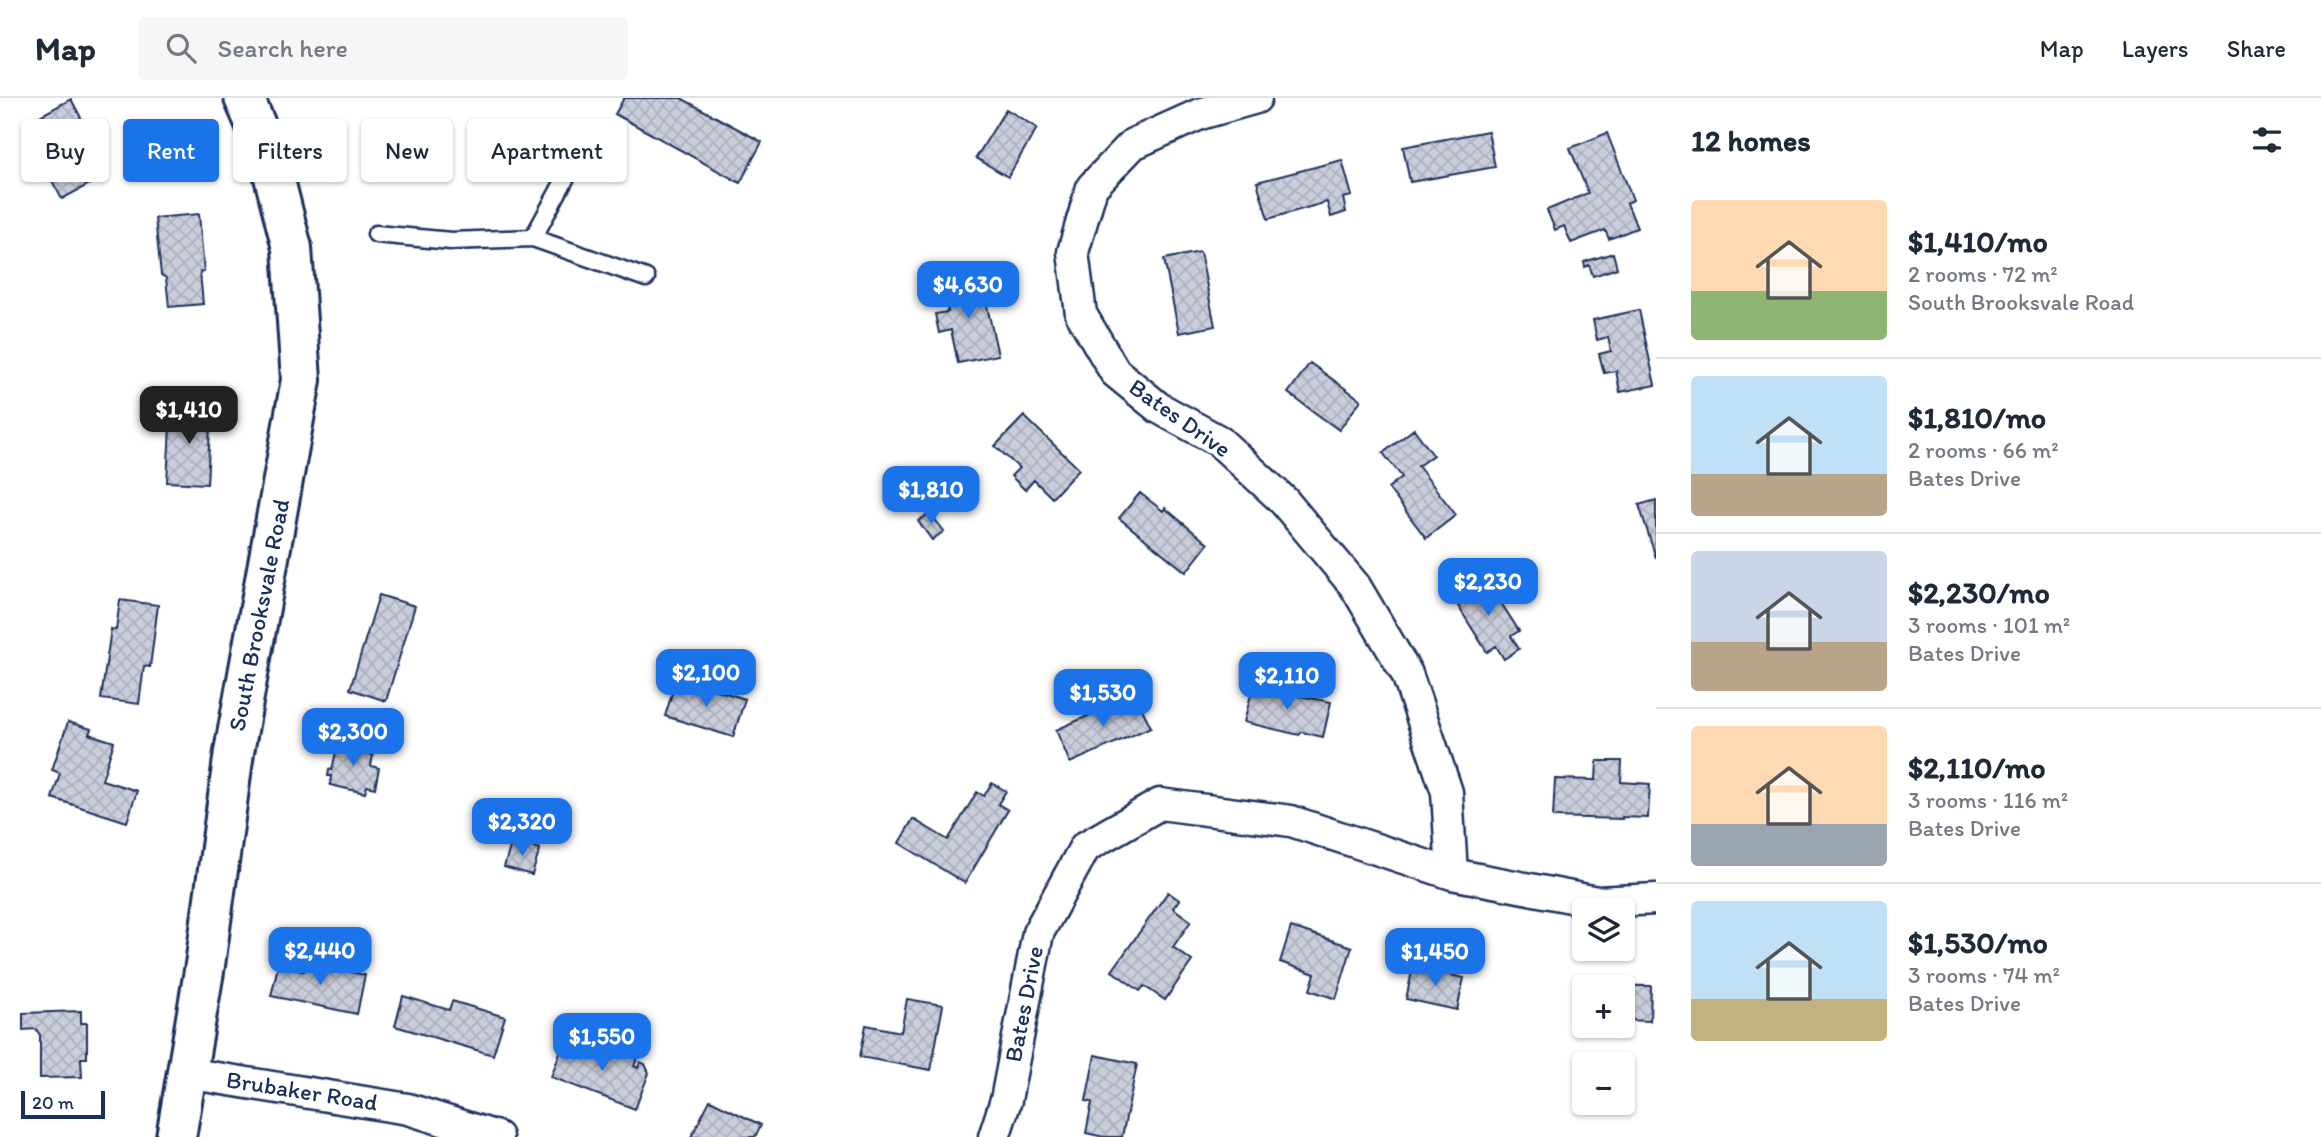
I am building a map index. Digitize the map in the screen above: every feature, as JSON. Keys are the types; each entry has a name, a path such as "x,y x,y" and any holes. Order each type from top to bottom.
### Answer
{"street":[{"name":"South Brooksvale Road","path":"176,1137 205,965 233,752 301,380 292,248 268,153 244,98"},
{"name":"Bates Drive","path":"1256,98 1200,114 1133,144 1092,187 1073,252 1080,314 1115,372 1158,408 1219,441 1283,500 1355,586 1407,674 1447,792 1452,874"},
{"name":"Bates Drive","path":"993,1137 1006,1100 1038,933 1086,847 1160,804 1290,821 1452,874 1597,902 1656,899"},
{"name":"Brubaker Road","path":"186,1073 408,1109 497,1137"}],"lane":[{"path":"533,238 564,182"},
{"path":"376,234 452,241 533,238 646,278"}],"building":[{"path":"624,98 681,98 762,142 740,183 615,114"},
{"path":"71,99 82,119 34,119"},
{"path":"1006,109 1037,128 1008,177 976,158"},
{"path":"1488,131 1495,167 1410,182 1403,147"},
{"path":"1607,133 1633,200 1627,203 1637,228 1609,239 1605,230 1571,243 1564,226 1555,230 1547,210 1588,193 1570,148"},
{"path":"1342,160 1352,196 1343,198 1346,212 1331,217 1327,202 1268,219 1257,182"},
{"path":"53,182 93,182 62,199"},
{"path":"199,214 204,271 200,272 203,304 169,307 166,278 161,275 155,218"},
{"path":"1200,252 1215,326 1179,333 1164,259"},
{"path":"1613,253 1617,268 1593,276 1589,265 1585,267 1584,262"},
{"path":"981,279 998,355 958,363 951,330 939,333 935,314 948,312 943,287"},
{"path":"1639,310 1655,385 1620,392 1616,371 1604,373 1599,354 1611,351 1608,337 1597,340 1593,320"},
{"path":"1310,363 1361,400 1339,430 1288,393"},
{"path":"171,408 211,410 207,484 167,482"},
{"path":"1024,416 1079,469 1052,498 1034,480 1025,490 1011,476 1019,468 995,446"},
{"path":"1414,429 1433,455 1418,466 1456,515 1426,538 1388,488 1402,477 1383,453"},
{"path":"1140,493 1163,511 1165,508 1208,544 1186,572 1119,518"},
{"path":"1656,500 1656,558 1639,505"},
{"path":"930,513 944,531 932,540 918,521"},
{"path":"1485,578 1519,631 1511,636 1519,649 1504,659 1496,646 1487,652 1453,598"},
{"path":"379,595 415,606 386,701 350,689"},
{"path":"120,600 158,605 150,667 144,666 139,704 101,699 111,629 116,630"},
{"path":"1281,661 1301,668 1295,688 1275,681"},
{"path":"675,684 699,691 701,685 745,699 733,737 665,716"},
{"path":"1253,687 1331,702 1323,737 1302,732 1299,735 1244,722"},
{"path":"1135,695 1151,727 1070,763 1056,730"},
{"path":"68,722 91,729 89,734 114,742 102,780 137,791 127,822 52,798 60,773 52,770"},
{"path":"339,738 359,743 357,752 373,755 371,766 379,768 375,788 367,786 365,793 330,785 329,769 332,770"},
{"path":"1597,761 1622,761 1621,782 1650,784 1648,818 1553,817 1555,779 1596,780"},
{"path":"992,783 1006,791 998,804 1008,810 965,883 899,843 913,819 948,840 977,792 984,796"},
{"path":"512,841 540,849 532,875 504,867"},
{"path":"1168,892 1179,900 1173,908 1191,921 1173,947 1192,961 1165,1000 1144,986 1140,991 1112,971"},
{"path":"1291,927 1352,947 1336,999 1310,990 1315,974 1280,962"},
{"path":"306,962 365,975 357,1014 271,996 278,966 304,971"},
{"path":"1413,967 1464,978 1457,1010 1406,999"},
{"path":"1635,986 1651,986 1650,1021 1635,1020"},
{"path":"403,996 449,1010 452,1001 505,1017 493,1055 395,1026"},
{"path":"907,999 943,1005 931,1070 860,1057 866,1025 901,1032"},
{"path":"81,1011 81,1023 87,1023 87,1058 81,1058 82,1077 40,1078 40,1035 36,1029 23,1030 23,1013"},
{"path":"565,1039 612,1057 615,1048 638,1057 634,1066 638,1068 640,1062 645,1064 649,1073 635,1109 551,1077"},
{"path":"1095,1055 1137,1064 1122,1137 1086,1133 1092,1102 1086,1101"},
{"path":"710,1100 761,1125 755,1137 691,1137"}]}
